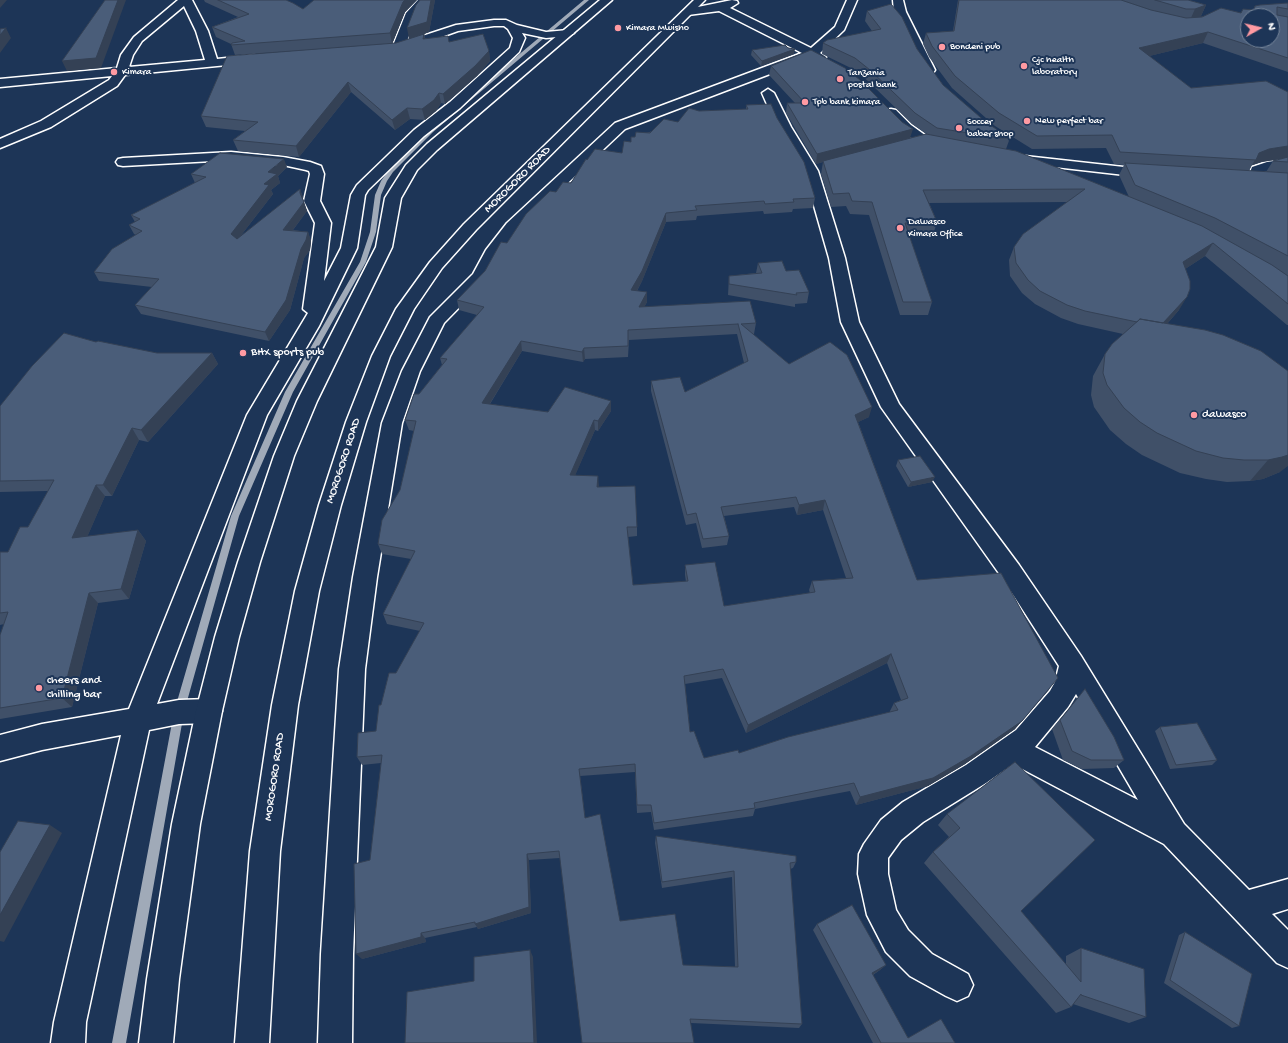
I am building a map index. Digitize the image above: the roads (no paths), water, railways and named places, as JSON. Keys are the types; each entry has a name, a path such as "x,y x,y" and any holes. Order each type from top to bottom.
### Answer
{"main road":[{"path":"0,144 46,124 113,83 122,71 127,55 138,39 186,0 202,31 212,62"},
{"path":"398,48 412,13 424,0"},
{"path":"156,1043 163,979 186,824 227,637 246,570 282,463 307,401 375,268 384,247 393,198 399,185 411,168 432,147 607,0"},
{"path":"694,6 720,7 738,0"},
{"path":"335,1043 337,954 352,669 365,578 392,423 411,371 436,321 480,276 494,250 513,226 620,126 813,53 840,28 852,0"},
{"path":"898,0 900,12 922,58 938,82"},
{"name":"MOROGORO ROAD","path":"252,1043 265,851 285,705 307,591 330,505 356,422 381,356 405,309 436,265 470,227 694,6"},
{"path":"720,7 834,65"},
{"path":"383,49 398,48 456,28 475,24 506,23 513,27 546,35 568,33"},
{"path":"68,1043 70,1022 138,719 257,415 310,326 349,248 358,195 362,188 419,133 455,105 515,49 519,38 513,27"},
{"path":"0,83 267,58"},
{"path":"768,93 784,127 818,169 850,322 891,407 1011,572 1072,664 1174,834 1246,906 1288,952"},
{"path":"883,106 906,128 924,141 956,149"},
{"path":"908,145 924,141"},
{"path":"1014,147 1075,182"},
{"path":"123,162 231,156 283,160 310,166 316,169 317,174 312,201 314,210 323,223 310,326"},
{"path":"1001,156 1040,163 1162,174"},
{"path":"1254,179 1257,170 1267,166 1288,163"},
{"path":"957,985 921,965 897,941 882,915 873,874 874,854 891,830 913,812 976,774 1025,739 1059,699 1067,685 1072,664"},
{"path":"0,748 42,737 138,719 179,712 210,711"},
{"path":"1012,749 1174,834"},
{"path":"1246,906 1288,894"}],"waterway":[{"path":"119,1043 179,712 235,516 289,392 363,262 373,232 378,195 384,181 391,171 431,131 587,0"}],"place":[{"name":"Kimara Mwisho","path":"618,28"},
{"name":"Bondeni pub","path":"942,47"},
{"name":"Cjc health laboratory","path":"1024,66"},
{"name":"Kimara","path":"114,72"},
{"name":"Tanzania postal bank","path":"840,79"},
{"name":"Tpb bank kimara","path":"805,102"},
{"name":"New perfect bar","path":"1027,121"},
{"name":"Soccer baber shop","path":"959,128"},
{"name":"Dawasco Kimara Office","path":"900,228"},
{"name":"BHX sports pub","path":"243,353"},
{"name":"dawasco","path":"1194,415"},
{"name":"cheers and chilling bar","path":"39,688"}]}
